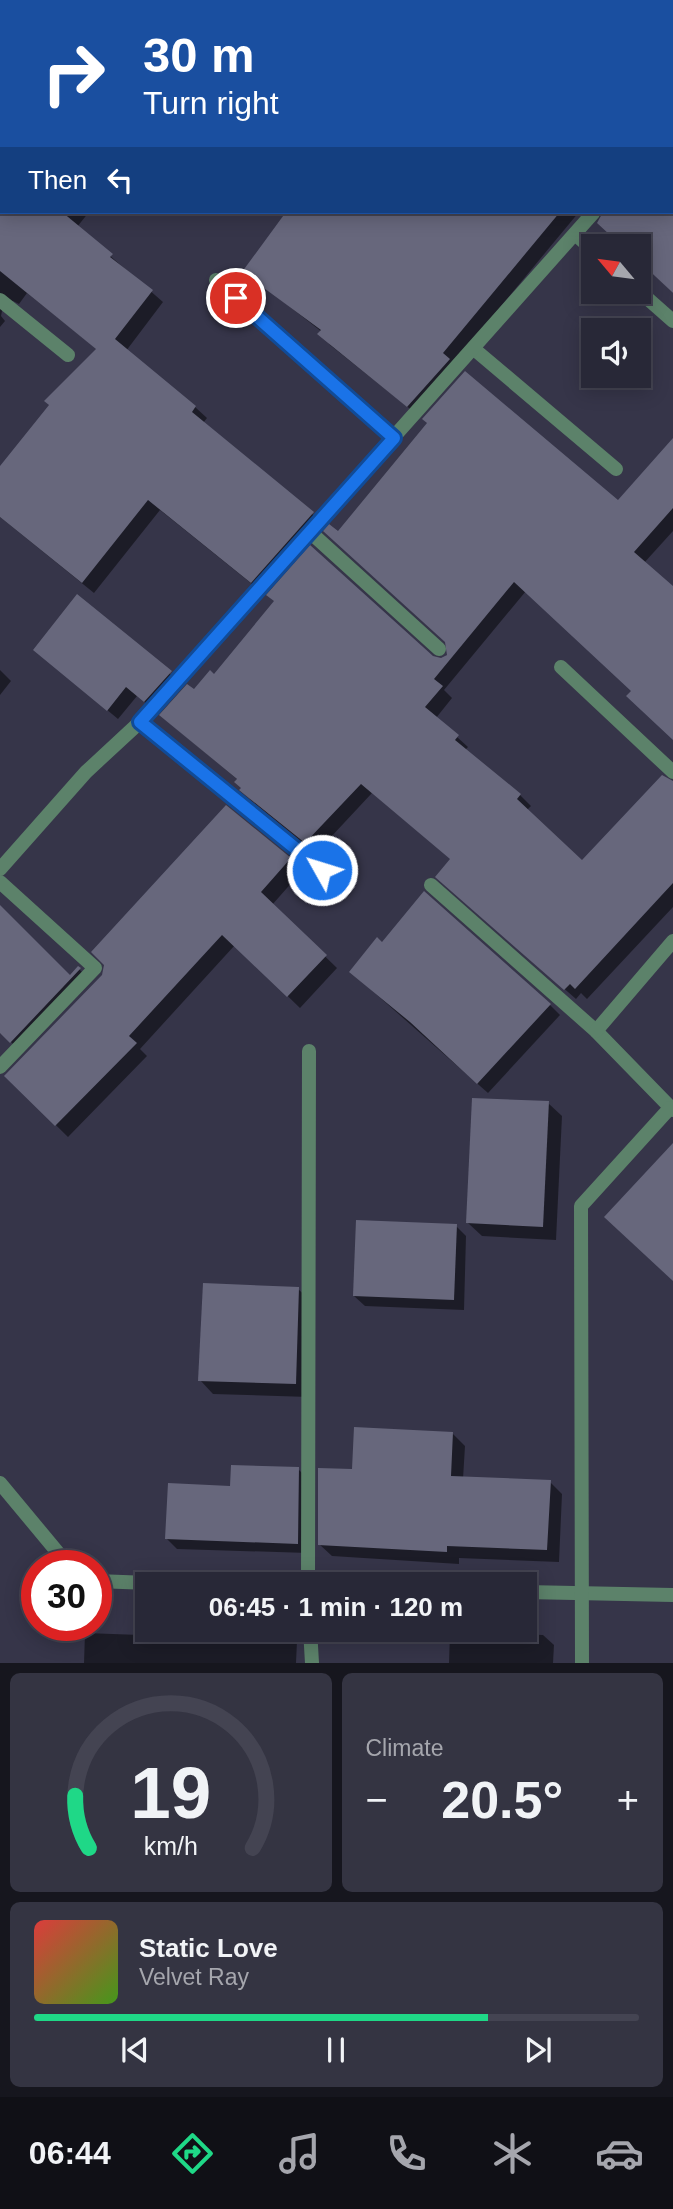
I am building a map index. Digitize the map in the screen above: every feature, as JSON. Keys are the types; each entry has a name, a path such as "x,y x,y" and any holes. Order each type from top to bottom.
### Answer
{"street":[{"path":"0,869 86,772 140,722 592,214"},
{"path":"575,234 581,239"},
{"path":"216,280 394,438"},
{"path":"0,300 68,355"},
{"path":"651,301 673,321"},
{"path":"474,349 616,469"},
{"path":"309,531 439,649"},
{"path":"561,667 673,772"},
{"path":"140,722 322,870"},
{"path":"0,882 95,968 0,1067"},
{"path":"431,885 596,1031 672,1109 581,1206 582,1663"},
{"path":"596,1031 673,941"},
{"path":"308,1572 309,1051"},
{"path":"0,1483 56,1550"},
{"path":"112,1582 135,1582"},
{"path":"537,1592 673,1595"},
{"path":"311,1642 312,1663"}],"building":[{"path":"0,214 64,214 113,254 110,257 153,290 115,339 196,406 192,412 314,512 251,583 148,500 82,583 0,517 0,466 49,405 44,401 96,349 0,271"},
{"path":"285,214 558,214 443,353 450,359 407,407 317,334 321,330 242,272"},
{"path":"602,214 673,214 673,293 651,272 651,234 609,234 597,223"},
{"path":"465,371 618,500 673,438 673,508 634,552 673,586 673,740 626,696 631,691 514,582 434,679 443,686 425,707 459,735 455,740 521,794 517,799 582,860 662,775 673,781 673,883 575,989 570,984 564,990 435,877 450,859 361,784 305,843 239,790 241,788 234,782 237,779 159,715 187,684 194,689 210,670 214,674 274,601 266,595 310,545 433,656 441,658 447,655 445,642 323,531 329,524 338,531 427,423 422,419"},
{"path":"77,594 172,671 144,702 126,687 107,711 33,650"},
{"path":"226,805 291,858 261,892 327,955 287,997 222,935 129,1036 137,1043 55,1126 4,1076 102,975 104,965 91,952"},
{"path":"424,891 551,1004 477,1084 410,1022 349,972 377,937 382,942"},
{"path":"0,905 70,975 78,966 81,968 10,1043 0,1033"},
{"path":"472,1098 549,1101 543,1227 466,1223"},
{"path":"673,1143 673,1281 604,1217"},
{"path":"356,1220 457,1224 454,1300 353,1296"},
{"path":"203,1283 299,1287 296,1384 198,1381"},
{"path":"354,1427 453,1432 451,1476 551,1480 547,1550 447,1546 447,1552 318,1545 318,1468 352,1469"},
{"path":"231,1465 299,1467 298,1544 165,1539 168,1483 230,1486"}],"route":[{"path":"236,298 394,438 140,722 322,870"}]}
